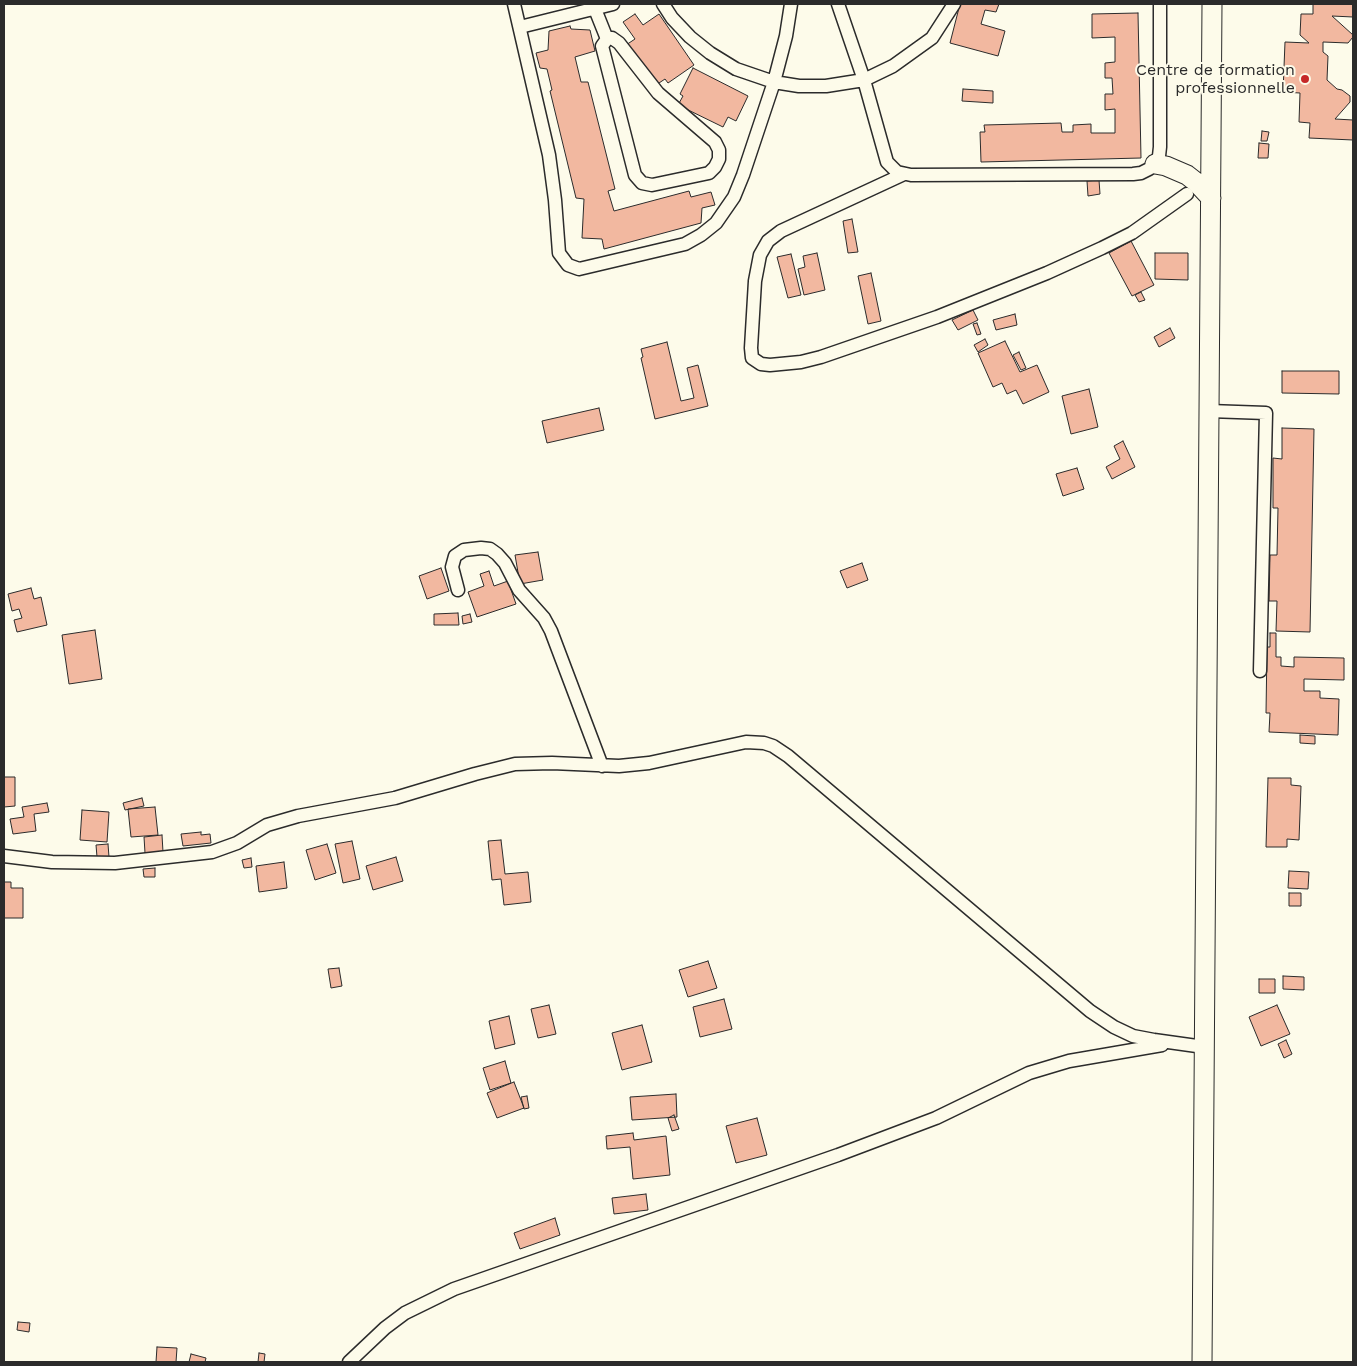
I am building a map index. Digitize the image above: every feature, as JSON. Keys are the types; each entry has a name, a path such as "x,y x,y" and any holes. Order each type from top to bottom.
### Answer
{"main road":[{"path":"1202,1362 1212,4"},
{"path":"1155,164 1166,166 1186,175 1200,185 1211,198"}],"street":[{"path":"514,4 549,154 559,253 568,265 579,269 685,244 701,235 716,223 734,196 743,175 774,82 786,36 791,4"},
{"path":"520,27 593,6 613,4"},
{"path":"663,4 672,18 690,38 710,53 736,68 774,82 799,86 826,86 864,80 893,66 932,38 954,4"},
{"path":"838,4 864,80 887,162 891,167 904,174"},
{"path":"1160,4 1160,147 1155,164 1149,170 1133,174 904,174 781,230 768,241 760,255 755,281 750,348 752,358 761,364 770,365 801,362 936,317 1047,273 1110,245 1132,233 1186,194"},
{"path":"593,6 607,39"},
{"path":"607,39 616,39 658,93 716,142 719,150 718,159 715,167 709,173 652,185 647,185 638,179 633,170 603,51 602,46 607,39"},
{"path":"1210,411 1266,413 1260,671"},
{"path":"458,590 452,567 455,556 464,550 476,548 490,549 497,554 519,590 544,618 551,631 602,766"},
{"path":"4,856 52,862 115,863 212,852 237,843 267,826 298,816 395,798 515,764 552,763 618,766 649,763 746,742 764,743 773,746 788,756 1090,1011 1114,1027 1133,1036 1204,1047"},
{"path":"349,1362 385,1328 405,1313 454,1289 828,1158 927,1121 1029,1074 1077,1059 1175,1043"}],"building":[{"path":"960,4 999,4 996,12 985,10 981,24 1005,31 998,56 950,43"},
{"path":"1313,4 1353,4 1353,17 1332,16 1353,37 1348,43 1323,42 1323,52 1328,56 1327,80 1337,89 1350,96 1350,102 1335,119 1353,120 1353,140 1309,138 1310,123 1299,122 1300,93 1283,92 1285,42 1309,43 1300,35 1301,14 1313,14"},
{"path":"1138,13 1141,158 981,162 980,132 985,132 984,125 1061,123 1062,132 1073,132 1073,125 1091,124 1091,133 1115,133 1115,109 1105,110 1105,94 1113,94 1112,78 1105,78 1105,63 1115,62 1115,37 1092,38 1092,14"},
{"path":"635,14 643,25 659,14 694,65 668,83 665,79 656,85 626,45 635,39 623,22"},
{"path":"570,26 571,29 590,30 595,51 575,57 581,82 588,82 615,189 608,191 614,211 689,191 691,197 711,192 715,205 702,208 701,223 604,249 602,239 582,238 584,199 576,198 550,91 552,90 547,69 540,68 536,53 548,50 549,31"},
{"path":"693,68 748,96 736,121 728,117 723,127 678,105 683,96 680,94"},
{"path":"963,89 993,91 993,103 962,101"},
{"path":"1262,131 1269,132 1267,141 1261,141"},
{"path":"1259,143 1269,144 1268,158 1258,158"},
{"path":"1099,180 1100,194 1088,196 1087,181"},
{"path":"852,219 858,252 848,253 843,221"},
{"path":"1131,241 1154,285 1132,296 1109,253"},
{"path":"817,253 825,290 804,295 798,269 805,267 803,256"},
{"path":"1155,253 1188,253 1188,280 1155,279"},
{"path":"791,254 801,295 788,298 777,257"},
{"path":"871,273 881,321 868,324 858,276"},
{"path":"1141,292 1145,300 1139,302 1135,295"},
{"path":"973,310 978,320 958,330 952,320"},
{"path":"1015,314 1017,325 996,330 993,320"},
{"path":"977,323 981,334 977,335 973,324"},
{"path":"1170,328 1175,338 1159,347 1154,337"},
{"path":"985,339 988,345 978,352 974,345"},
{"path":"1005,341 1020,372 1037,365 1049,392 1023,404 1016,390 1007,394 1002,383 993,387 978,353"},
{"path":"667,342 681,401 694,398 687,368 698,365 708,406 655,419 641,358 643,357 641,349"},
{"path":"1019,352 1026,368 1021,370 1013,355"},
{"path":"1282,371 1339,371 1339,394 1282,393"},
{"path":"1089,389 1098,427 1071,434 1062,396"},
{"path":"599,408 604,430 547,443 542,421"},
{"path":"1282,428 1314,429 1310,632 1276,631 1277,601 1269,601 1270,555 1277,555 1278,508 1273,508 1273,458 1282,459"},
{"path":"1123,441 1135,467 1112,479 1106,467 1120,459 1114,446"},
{"path":"1077,468 1084,489 1063,496 1056,474"},
{"path":"538,552 543,580 520,584 515,555"},
{"path":"862,563 868,580 847,588 840,571"},
{"path":"441,568 449,591 427,599 419,576"},
{"path":"489,571 494,586 508,581 516,604 477,617 468,592 484,586 480,574"},
{"path":"31,588 34,599 41,597 47,625 17,632 14,620 22,618 19,609 12,611 8,594"},
{"path":"458,613 459,625 434,625 434,614"},
{"path":"470,614 472,622 463,624 462,616"},
{"path":"95,630 102,679 69,684 62,635"},
{"path":"1270,633 1276,633 1276,657 1281,657 1281,666 1294,667 1294,657 1344,658 1344,680 1304,679 1304,691 1320,691 1320,698 1339,699 1338,735 1269,732 1270,713 1266,713 1267,647 1270,647"},
{"path":"1300,735 1315,736 1315,744 1300,743"},
{"path":"4,777 15,777 15,806 4,807"},
{"path":"1268,778 1291,778 1291,785 1301,786 1299,840 1287,839 1287,847 1266,847"},
{"path":"142,798 144,806 125,810 123,803"},
{"path":"47,803 49,812 34,814 36,831 13,834 10,819 24,817 22,807"},
{"path":"155,807 158,835 131,837 128,809"},
{"path":"82,810 109,812 107,842 80,840"},
{"path":"201,832 201,835 210,834 211,843 183,846 181,834"},
{"path":"162,835 163,852 145,853 144,837"},
{"path":"501,840 505,874 528,872 531,902 504,905 501,879 492,880 488,841"},
{"path":"352,841 360,879 343,883 335,844"},
{"path":"108,844 109,857 97,857 96,845"},
{"path":"327,844 336,873 315,880 306,850"},
{"path":"396,857 403,881 373,890 366,866"},
{"path":"251,858 252,867 244,868 242,860"},
{"path":"284,862 287,888 259,892 256,866"},
{"path":"155,868 155,877 144,877 143,869"},
{"path":"1289,871 1309,872 1308,889 1288,888"},
{"path":"4,882 11,882 11,888 23,888 23,918 4,918"},
{"path":"1289,893 1301,893 1301,906 1289,906"},
{"path":"708,961 717,988 688,997 679,970"},
{"path":"339,968 342,986 331,988 328,969"},
{"path":"1283,976 1304,977 1304,990 1283,989"},
{"path":"1259,979 1275,979 1275,993 1259,993"},
{"path":"724,999 732,1029 700,1037 693,1007"},
{"path":"549,1005 556,1034 538,1038 531,1009"},
{"path":"1277,1005 1290,1034 1261,1046 1249,1017"},
{"path":"509,1016 515,1044 495,1049 489,1021"},
{"path":"642,1025 652,1062 622,1070 612,1033"},
{"path":"1286,1040 1292,1054 1284,1058 1278,1044"},
{"path":"505,1061 511,1083 490,1090 483,1068"},
{"path":"514,1082 524,1108 497,1118 487,1093"},
{"path":"676,1094 677,1117 632,1120 630,1097"},
{"path":"527,1096 529,1108 524,1109 521,1097"},
{"path":"674,1115 679,1129 672,1131 668,1118"},
{"path":"757,1118 767,1155 736,1163 726,1126"},
{"path":"633,1133 634,1140 666,1136 670,1175 633,1179 630,1147 607,1149 606,1136"},
{"path":"646,1194 648,1210 614,1214 612,1198"},
{"path":"555,1218 560,1235 520,1249 514,1233"},
{"path":"18,1322 30,1323 29,1332 17,1330"},
{"path":"157,1347 177,1348 176,1362 156,1362"},
{"path":"259,1353 265,1354 264,1362 258,1362"},
{"path":"191,1354 206,1358 205,1362 189,1362"}],"place":[{"name":"Centre de formation professionnelle","path":"1305,79"}]}
